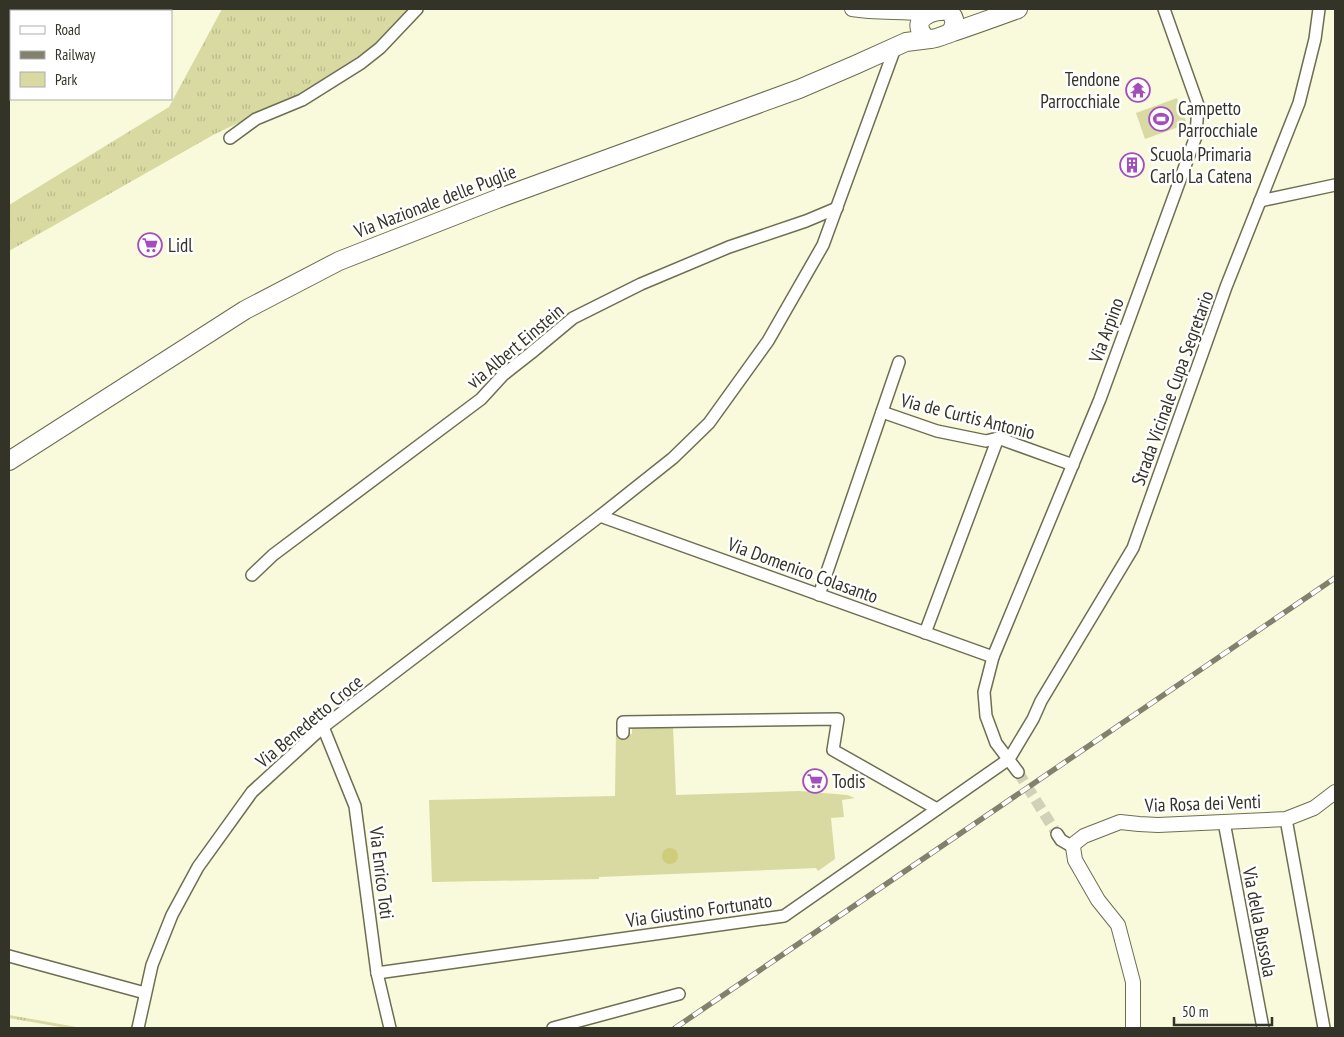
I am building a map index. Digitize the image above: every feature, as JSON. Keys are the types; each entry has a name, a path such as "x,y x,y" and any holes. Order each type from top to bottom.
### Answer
{"main road":[{"path":"948,34 975,16 1018,9"},
{"path":"924,25 948,10 955,22 954,28 948,34"},
{"path":"924,25 948,34"},
{"name":"Via Nazionale delle Puglie","path":"9,461 245,310 339,261 497,199 799,89 901,45 924,25"}],"street":[{"path":"230,138 256,119 302,100 360,62 380,53 417,9"},
{"path":"852,9 870,12 899,11 924,25"},
{"name":"Via Arpino","path":"1018,772 996,743 986,716 984,692 993,657 1100,399 1196,136 1198,105 1164,9"},
{"name":"Strada Vicinale Cupa Segretario","path":"1009,759 1033,719 1041,701 1133,548 1226,287 1299,104 1315,38 1319,9"},
{"name":"Via Benedetto Croce","path":"138,1028 152,965 172,915 198,867 252,792 323,727 600,516 673,458 709,423 768,341 824,245 901,45"},
{"path":"1260,201 1335,185"},
{"name":"via Albert Einstein","path":"252,575 273,555 480,399 503,375 573,318 641,284 730,247 806,221 837,208"},
{"path":"819,595 899,362"},
{"name":"Via de Curtis Antonio","path":"882,412 937,431 986,441 998,438 1073,465"},
{"path":"926,633 998,438"},
{"name":"Via Domenico Colasanto","path":"600,516 993,657"},
{"path":"623,733 623,722 838,720 833,750 937,809"},
{"name":"Via Enrico Toti","path":"323,727 355,806 377,973 390,1028"},
{"name":"Via Giustino Fortunato","path":"377,973 784,916 1009,759"},
{"name":"Via Rosa dei Venti","path":"1073,847 1084,836 1120,822 1158,825 1286,820 1314,808 1335,792"},
{"path":"1286,820 1324,1028"},
{"name":"Via della Bussola","path":"1224,822 1263,1028"},
{"path":"1058,834 1061,840 1073,847 1075,860 1098,900 1118,924 1133,982 1134,1028"},
{"path":"9,956 145,993"},
{"path":"553,1028 679,994"}],"green space":[{"path":"222,9 411,9 373,46 308,91 213,135 9,251 9,205 169,107"},
{"name":"Campetto Parrocchiale","path":"1177,98 1187,124 1145,139 1136,113"},
{"path":"673,727 676,795 799,791 847,795 855,798 842,800 844,817 831,818 835,859 818,871 816,868 599,877 599,879 432,882 429,800 615,796 616,733 632,734 632,728"},
{"path":"9,1015 82,1028 66,1028 9,1018"}],"shaded area":[{"path":"670,848 676,850 678,856 676,862 670,864 664,862 662,856 664,850"}],"tunnel":[{"path":"1018,772 1057,834"}],"railway":[{"path":"675,1028 1335,578"}],"place":[{"name":"Tendone Parrocchiale","path":"1138,90"},
{"name":"Campetto Parrocchiale","path":"1161,119"},
{"name":"Scuola Primaria Carlo La Catena","path":"1132,165"},
{"name":"Lidl","path":"150,245"},
{"name":"Todis","path":"815,781"}]}
